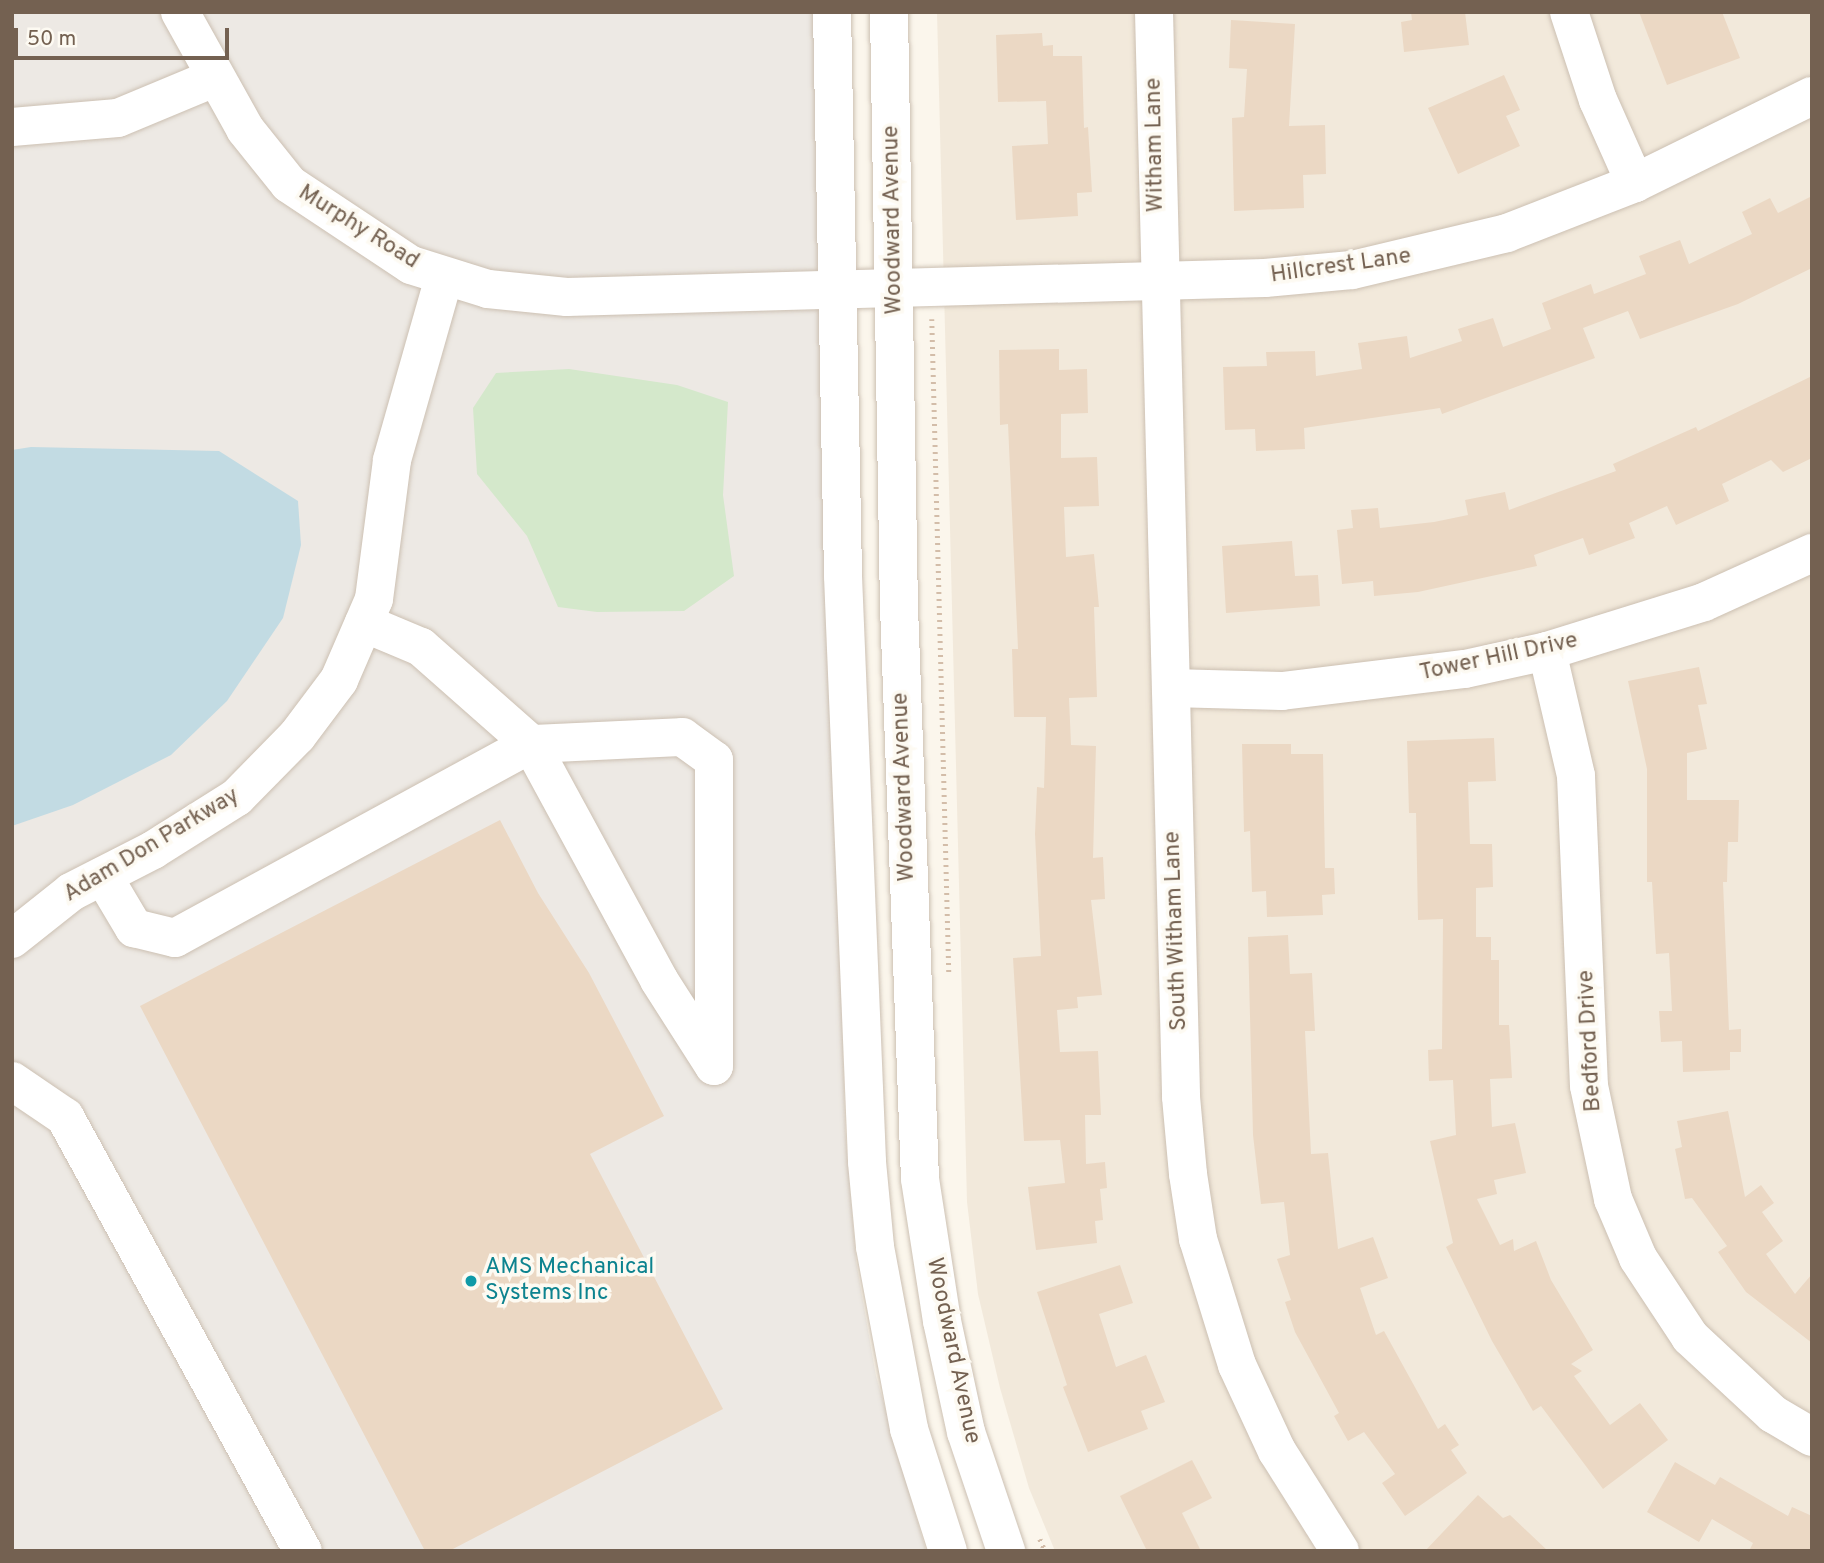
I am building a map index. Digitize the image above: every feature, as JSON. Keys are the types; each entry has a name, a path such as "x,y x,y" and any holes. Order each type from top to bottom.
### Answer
{"street":[{"name":"Murphy Road","path":"180,12 214,78 245,129 289,184 411,265 488,289 567,298 839,292"},
{"path":"832,12 843,576 867,1162 875,1247 909,1429 948,1551"},
{"name":"Woodward Avenue","path":"889,12 900,621 920,1179 942,1321 966,1432 1020,1539"},
{"name":"Witham Lane","path":"1154,12 1158,278"},
{"path":"1569,12 1594,89 1635,183"},
{"path":"12,127 118,118 214,78"},
{"name":"Hillcrest Lane","path":"839,292 1158,278 1300,276 1399,261 1507,233 1635,183 1812,96"},
{"name":"Adam Don Parkway","path":"12,939 71,892 237,797 297,736 339,680 374,598 391,460 444,277"},
{"name":"South Witham Lane","path":"1158,278 1181,1097 1198,1238 1237,1365 1277,1451 1340,1551"},
{"name":"Tower Hill Drive","path":"1171,688 1325,688 1465,670 1547,651 1704,602 1812,553"},
{"path":"103,876 134,928 175,938 531,744 682,737 714,760 714,1066 659,980 531,744 421,647 364,622"},
{"name":"Bedford Drive","path":"1547,651 1576,776 1589,1086 1613,1199 1638,1258 1690,1337 1773,1414 1812,1437"},
{"path":"12,1081 65,1117 303,1551"}],"path":[{"path":"932,323 949,977"},
{"path":"1020,1539 1045,1551"}],"shaded area":[{"path":"12,12 817,12 845,1129 856,1261 876,1376 926,1551 12,1551"},
{"path":"937,12 1812,12 1812,1551 1055,1551 1029,1488 1000,1388 978,1294 967,1202"}],"green space":[{"path":"569,369 677,385 728,402 723,495 734,576 684,611 597,612 558,607 527,536 477,474 473,408 496,373"}],"water":[{"path":"31,447 219,451 298,501 301,545 283,618 227,701 171,755 73,805 12,826 12,450"}],"building":[{"path":"1411,12 1465,12 1469,45 1404,52 1401,22 1412,20"},
{"path":"1639,12 1722,12 1740,58 1667,85"},
{"path":"1231,20 1295,24 1289,126 1325,125 1326,174 1303,175 1304,208 1234,211 1232,118 1244,117 1247,69 1229,68"},
{"path":"1042,33 1043,46 1053,45 1053,56 1082,56 1084,128 1088,127 1092,192 1077,193 1078,216 1016,220 1012,146 1048,144 1046,101 998,102 996,35"},
{"path":"1504,75 1520,110 1506,116 1520,146 1458,174 1428,108"},
{"path":"1812,196 1812,268 1738,304 1640,339 1628,311 1583,328 1595,358 1442,414 1440,408 1304,428 1305,449 1256,451 1255,429 1225,430 1223,367 1267,366 1266,352 1315,351 1316,376 1362,369 1358,343 1407,336 1410,358 1462,341 1458,329 1493,318 1503,347 1551,329 1542,303 1591,284 1594,294 1646,274 1639,256 1680,240 1689,264 1752,234 1742,212 1770,198 1778,213"},
{"path":"1059,349 1059,370 1087,369 1088,413 1061,414 1061,458 1097,457 1099,506 1064,507 1066,557 1094,554 1099,607 1094,607 1097,697 1069,698 1071,745 1096,746 1093,858 1103,857 1105,899 1091,900 1102,995 1077,997 1078,1008 1057,1010 1060,1052 1098,1051 1101,1115 1085,1115 1086,1164 1105,1162 1107,1188 1100,1189 1103,1220 1095,1221 1097,1243 1036,1250 1028,1187 1065,1183 1060,1140 1024,1141 1013,958 1041,956 1035,834 1037,787 1044,788 1046,717 1014,717 1012,649 1018,649 1008,424 1000,425 999,350"},
{"path":"1812,376 1812,458 1783,472 1771,460 1722,484 1729,501 1676,525 1667,506 1629,523 1635,538 1589,555 1583,538 1534,555 1537,566 1418,592 1374,596 1373,581 1342,584 1337,530 1353,528 1351,510 1378,508 1380,528 1434,522 1468,515 1465,500 1505,492 1509,510 1616,471 1613,464 1696,427 1698,431"},
{"path":"1292,541 1295,576 1318,575 1320,606 1226,613 1222,546"},
{"path":"1699,667 1707,704 1698,705 1707,749 1687,753 1687,800 1739,800 1738,842 1728,842 1727,882 1723,882 1729,1030 1741,1029 1741,1052 1730,1052 1730,1070 1683,1072 1682,1041 1661,1042 1659,1011 1672,1011 1669,953 1656,954 1652,882 1647,882 1647,769 1628,681"},
{"path":"1494,738 1496,781 1468,782 1470,844 1492,844 1493,887 1476,888 1476,937 1491,937 1491,960 1499,960 1499,1025 1509,1025 1512,1078 1490,1079 1492,1127 1515,1123 1526,1173 1494,1180 1497,1194 1477,1199 1500,1245 1513,1239 1514,1251 1536,1241 1551,1280 1593,1350 1571,1364 1582,1371 1574,1376 1610,1425 1640,1403 1668,1440 1603,1489 1541,1406 1533,1411 1492,1341 1446,1247 1453,1243 1430,1141 1456,1135 1453,1080 1429,1081 1428,1050 1442,1049 1443,919 1418,920 1416,813 1409,813 1407,741"},
{"path":"1242,744 1291,744 1291,754 1323,754 1325,868 1334,868 1335,894 1322,895 1323,915 1267,917 1266,891 1252,892 1250,831 1244,832"},
{"name":"AMS Mechanical Systems Inc","path":"500,820 538,893 589,973 664,1116 590,1154 723,1409 449,1551 425,1551 140,1006"},
{"path":"1288,935 1290,974 1312,973 1315,1031 1305,1031 1311,1154 1328,1153 1338,1249 1373,1237 1388,1278 1360,1288 1376,1335 1384,1331 1438,1429 1445,1424 1459,1445 1451,1450 1467,1473 1405,1516 1382,1483 1395,1474 1364,1432 1348,1441 1334,1416 1339,1413 1295,1332 1285,1302 1291,1300 1277,1259 1290,1255 1284,1202 1261,1204 1253,1135 1248,937"},
{"path":"1728,1111 1745,1197 1761,1185 1774,1203 1762,1212 1783,1241 1766,1254 1795,1294 1812,1274 1812,1343 1746,1292 1718,1252 1727,1246 1692,1198 1685,1199 1675,1149 1682,1147 1677,1121"},
{"path":"1120,1265 1133,1303 1099,1314 1116,1367 1146,1355 1165,1402 1141,1411 1148,1429 1088,1452 1063,1387 1067,1385 1037,1292"},
{"path":"1192,1460 1212,1498 1182,1513 1201,1551 1147,1551 1120,1496"},
{"path":"1675,1462 1715,1485 1720,1477 1788,1516 1792,1507 1812,1516 1812,1551 1749,1551 1753,1543 1712,1519 1699,1542 1647,1512"},
{"path":"1478,1495 1503,1518 1510,1515 1548,1551 1425,1551"}],"place":[{"name":"AMS Mechanical Systems Inc","path":"471,1281"}]}
